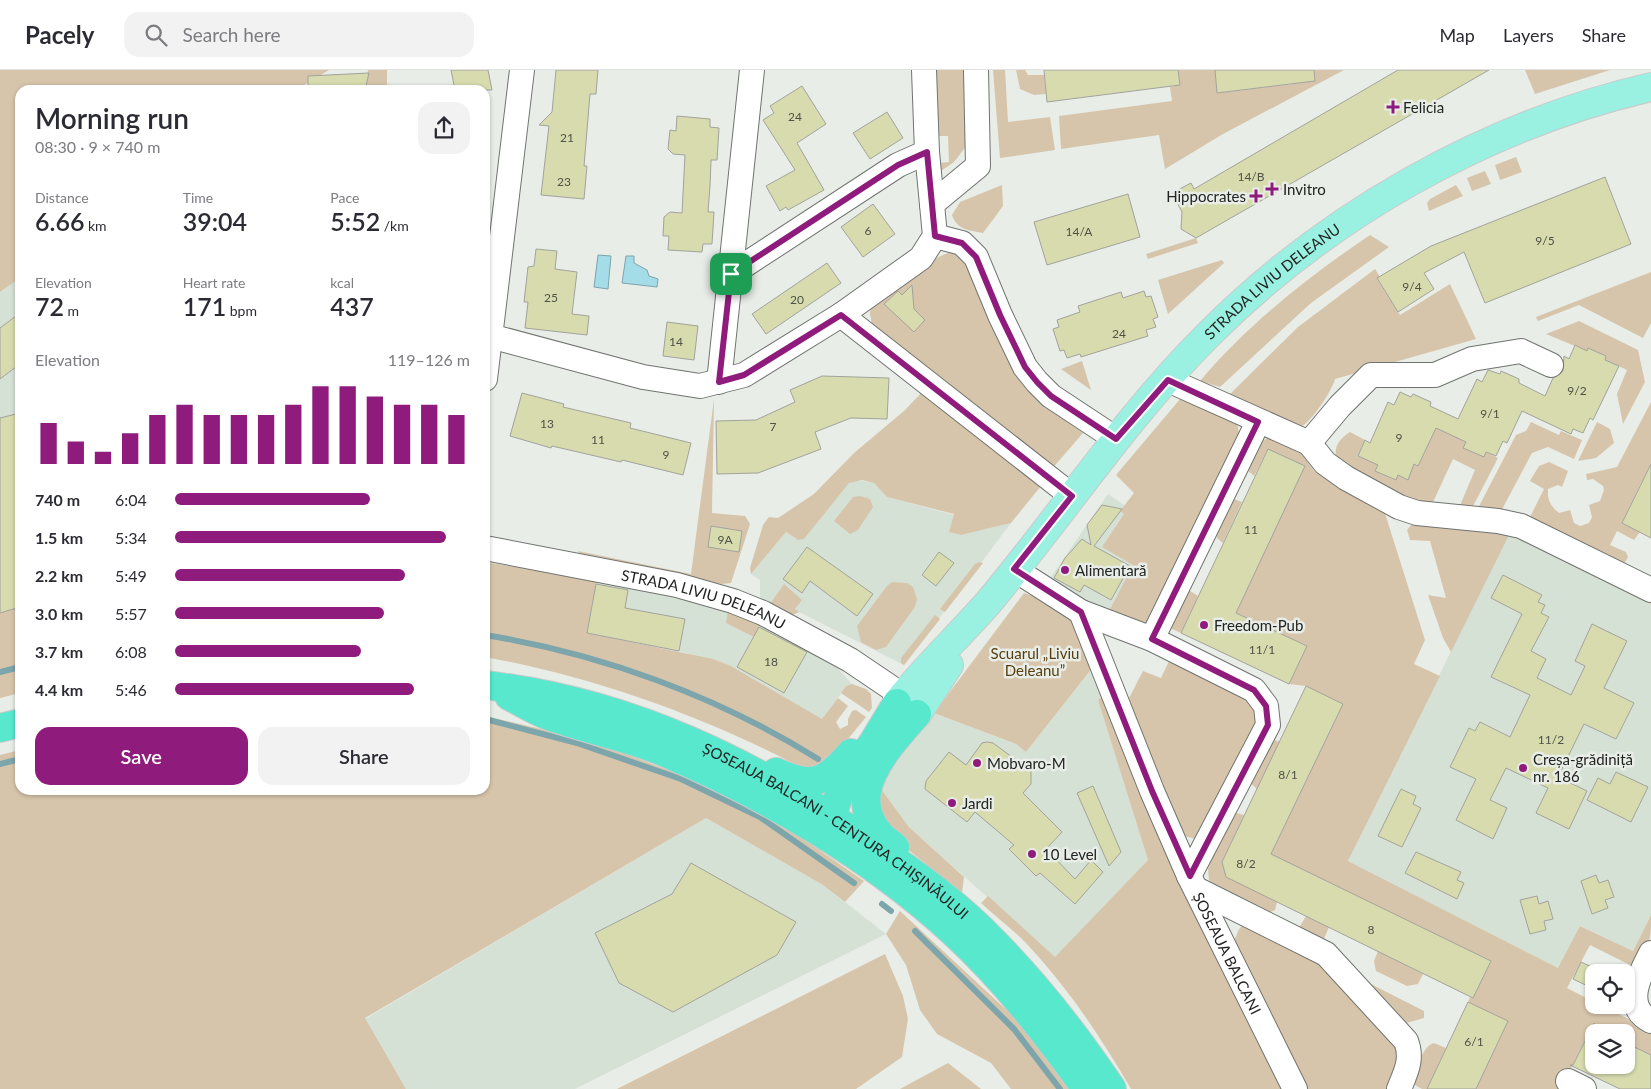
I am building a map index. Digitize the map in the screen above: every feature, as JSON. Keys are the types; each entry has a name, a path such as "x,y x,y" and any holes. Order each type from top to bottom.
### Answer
{"highway":[{"path":"490,685 551,684 616,702 706,736 776,772 804,782 815,782 826,778 906,710"},
{"path":"490,686 693,752 805,811 831,811 852,789 876,758 906,710"},
{"name":"ȘOSEAUA BALCANI - CENTURA CHIȘINĂULUI","path":"490,687 545,715 659,750 700,768 792,816 844,849 918,903 955,934 1024,1006 1086,1089"},
{"path":"906,710 868,782 866,797 869,816 878,832 928,871 994,929 1056,997 1078,1026 1112,1089"},
{"path":"0,728 15,724"},
{"path":"831,811 839,832 946,913 987,953 1046,1016 1098,1089"},
{"name":"ȘOSEAUA BALCANI - CENTURA CHIȘINĂULUI","path":"831,811 922,878 984,931 1056,1010 1112,1089"}],"main road":[{"name":"STRADA LIVIU DELEANU","path":"906,710 1116,439 1206,336 1263,285 1312,246 1361,212 1461,154 1519,128 1586,105 1651,87"}],"street":[{"path":"522,70 490,336 680,384 700,386 744,375 841,315 921,258 935,236 927,152 924,70"},
{"path":"719,382 752,70"},
{"path":"932,204 978,166 976,70"},
{"path":"731,274 898,165 927,152"},
{"path":"935,236 962,243 976,257 1000,315 1025,367 1037,382 1051,396 1116,439"},
{"path":"841,315 1072,496"},
{"path":"1309,443 1340,406 1370,375 1435,375 1472,359 1521,352 1551,365"},
{"path":"1168,380 1258,422 1309,443 1325,463 1389,502 1417,513 1498,521 1521,526 1651,590"},
{"path":"1152,639 1258,422"},
{"name":"STRADA LIVIU DELEANU","path":"490,549 677,585 733,601 763,612 850,660 890,687 906,710"},
{"path":"1014,569 1081,612 1152,639 1254,690 1266,706 1268,725 1193,882 1326,954 1406,1041 1410,1050 1409,1066 1399,1089"},
{"name":"ȘOSEAUA BALCANI","path":"1081,612 1152,791 1193,882 1295,1089"},
{"path":"1651,953 1638,980 1635,993 1636,1006 1645,1018 1651,1021"}],"shaded area":[{"path":"15,282 15,608 0,613 0,292"},
{"path":"856,480 874,483 887,497 954,515 950,532 961,535 1011,523 904,665 799,612 790,616 760,599 760,580 751,574 786,532 798,540 849,483"},
{"path":"1108,494 1124,505 1121,511 1124,513 1134,565 1108,613 1049,580"},
{"name":"Creșa-grădiniță nr. 186","path":"1509,533 1651,604 1651,915 1633,951 1581,926 1559,969 1348,861"},
{"path":"597,580 737,608 831,661 852,684 846,686 823,720 731,666 679,651 587,633"},
{"path":"1093,667 1104,694 1098,700 1148,860 1055,958 909,827 878,785 934,713 1016,744 1026,752"},
{"path":"706,818 823,885 886,934 575,1089 406,1089 365,1019"}],"green space":[{"path":"0,70 329,70 304,85 15,85 15,282 0,292"},
{"path":"368,70 387,70 387,85 366,85"},
{"path":"934,70 966,70 971,140 954,162 938,173 938,163 949,162 948,136 936,136"},
{"path":"993,70 1005,70 1008,122 1050,117 1055,150 1000,158"},
{"path":"1016,70 1025,70 1028,75 1044,75 1046,94 1034,95 1020,89"},
{"path":"1178,70 1215,70 1218,93 1294,84 1293,70 1344,70 1223,134 1165,169 1159,135 1061,149 1059,116 1172,101 1170,87 1180,85"},
{"path":"1525,70 1610,70 1535,94"},
{"path":"1516,157 1522,172 1500,180 1495,165"},
{"path":"1485,171 1491,184 1472,191 1467,178"},
{"path":"1002,185 1003,206 983,233 957,224 952,215 960,202"},
{"path":"1456,185 1463,196 1429,211 1427,203 1430,199"},
{"path":"1370,235 1389,247 1311,303 1220,387 1200,381 1259,320 1324,267"},
{"path":"1196,238 1198,243 1148,259 1146,254"},
{"path":"955,251 962,256 1030,390 1042,404 1083,433 1051,470 872,324 871,306 924,266 935,259"},
{"path":"1222,260 1224,263 1168,314 1158,280"},
{"path":"1375,269 1380,277 1377,279 1400,315 1450,284 1476,339 1335,379 1321,405 1311,419 1301,427 1229,395 1298,327"},
{"path":"1651,272 1651,323 1643,338 1579,305 1538,321 1536,317"},
{"path":"1579,321 1638,350 1645,382 1623,424 1617,394 1627,370 1605,360 1606,356 1588,348 1587,351 1546,334"},
{"path":"1082,361 1091,390 1061,369"},
{"path":"924,390 1041,486 1011,523 961,535 949,532 954,514 887,497 874,483 862,480 849,483 804,539 798,540 786,532 751,574 750,568 763,525 769,517 778,518 814,494 854,453 904,411"},
{"path":"1181,398 1237,422 1239,434 1149,623 1141,626 1108,613 1133,565 1102,547 1124,514 1120,511 1134,493 1116,475"},
{"path":"714,399 712,513 745,516 750,524 731,583 722,584 690,579 581,558 578,551 691,574"},
{"path":"1651,402 1651,485 1642,481 1622,523 1640,532 1634,540 1617,531 1610,545 1626,552 1628,557 1623,566 1529,519 1544,489 1530,481 1539,466 1549,462 1568,471 1562,487 1558,485 1548,489 1551,505 1559,513 1570,510 1574,523 1580,526 1589,523 1592,517 1589,505 1600,501 1604,490 1603,486 1593,479 1587,480 1586,474 1617,467"},
{"path":"1531,422 1559,435 1561,431 1582,440 1574,459 1548,447 1532,453 1499,515 1476,512 1516,435 1526,431"},
{"path":"1597,422 1610,429 1614,443 1596,458 1578,461"},
{"path":"1437,426 1466,442 1464,448 1484,457 1486,452 1498,458 1470,512 1461,507 1461,503 1475,470 1453,459 1433,502 1422,507 1336,459 1338,443 1350,432 1365,440 1358,456 1378,465 1375,471 1395,480 1398,475 1407,479 1414,464 1418,466"},
{"path":"1268,438 1301,453 1314,471 1383,507 1425,640 1414,664 1440,676 1348,861 1558,968 1580,926 1633,951 1651,915 1650,938 1646,949 1637,960 1628,964 1590,945 1567,988 1585,997 1585,1014 1618,1014 1651,1030 1651,1055 1635,1047 1635,1024 1585,1024 1585,1040 1561,1089 1476,1089 1508,1021 1468,1002 1470,997 1473,998 1491,961 1271,854 1343,704 1306,686 1289,684 1307,646 1236,613 1304,466 1268,449 1254,476 1246,469 1259,442"},
{"path":"860,496 870,499 873,507 858,530 850,534 834,521 853,497"},
{"path":"1234,499 1242,502 1223,543 1217,538 1214,529 1227,502"},
{"path":"1412,524 1511,530 1651,601 1651,604 1510,533 1451,652 1443,638 1428,595 1446,598 1430,541 1410,540 1407,530"},
{"path":"490,563 597,580 587,633 713,659 731,666 822,719 838,698 848,706 836,722 840,729 848,725 848,719 852,711 856,710 866,717 826,766 808,771 731,733 651,702 569,676 490,658"},
{"path":"983,563 945,612 940,609 975,564"},
{"path":"892,582 907,583 913,587 917,599 915,607 886,647 876,650 861,642 857,626"},
{"path":"784,584 802,600 795,609 799,612 790,616 770,604"},
{"path":"1184,587 1198,596 1181,633 1170,628"},
{"name":"Scuarul „Liviu Deleanu”","path":"1024,593 1052,603 1070,616 1093,667 1026,752 1016,744 934,713"},
{"path":"15,608 15,694 0,698 0,613"},
{"path":"728,611 760,625 754,637 726,623"},
{"path":"935,615 940,619 904,665 901,663 901,658"},
{"path":"1171,657 1251,698 1262,722 1196,839 1184,836 1125,706 1143,671 1161,678"},
{"path":"852,684 866,689 871,694 872,708 869,712 841,693 846,686"},
{"path":"1104,694 1285,1089 1131,1089 1108,1050 1054,975 1014,931 981,903 988,896 1055,957 1148,860 1098,700"},
{"path":"490,717 592,741 707,785 770,816 864,881 845,902 823,885 706,818 365,1018 406,1089 0,1089 0,755 15,751 15,795 490,795"},
{"path":"1275,740 1280,742 1257,789 1247,780 1267,742"},
{"path":"878,785 909,827 964,877 962,893 890,835 874,799"},
{"path":"1233,812 1244,815 1222,862 1227,877 1277,902 1275,910 1268,913 1215,888 1209,880 1208,868"},
{"path":"900,911 1014,1017 1070,1089 1011,1089 991,1063 937,1034 920,1010 906,965 886,934"},
{"path":"1306,916 1329,927 1323,941 1301,933 1300,926"},
{"path":"1243,925 1328,966 1402,1051 1392,1089 1305,1089 1234,941 1239,929"},
{"path":"1378,951 1423,974 1418,984 1407,986 1376,971 1374,961"},
{"path":"885,954 903,996 908,1019 902,1057 856,1089 617,1089"},
{"path":"1359,978 1424,1011 1424,1018 1403,1024"},
{"path":"1434,1043 1446,1048 1427,1089 1422,1089 1413,1084 1412,1080 1423,1053 1426,1048"},
{"path":"948,1063 981,1089 900,1089"}],"water":[{"path":"598,255 611,256 608,289 594,287"},
{"path":"626,256 634,256 634,263 647,270 649,276 658,279 657,287 622,283"}],"building":[{"path":"451,70 488,70 492,90 490,90 490,85 454,85"},
{"path":"556,70 598,70 596,94 590,94 584,166 587,166 584,199 541,195 549,126 539,125 552,112"},
{"path":"1044,70 1178,70 1180,85 1047,102"},
{"path":"1215,70 1314,70 1315,81 1217,93"},
{"path":"1398,70 1489,70 1196,238 1181,229 1182,212 1172,193 1191,183 1194,189"},
{"path":"369,73 366,85 308,85 308,76"},
{"path":"802,86 826,124 797,143 824,190 788,210 786,207 780,211 766,186 795,170 763,120 774,113 770,106"},
{"path":"887,112 903,138 870,159 853,133"},
{"path":"677,116 710,119 710,127 719,128 717,160 711,160 708,212 714,212 712,244 703,244 702,252 668,250 669,236 663,236 664,217 670,212 682,213 685,155 673,154 668,149 670,130 676,131"},
{"path":"1605,177 1631,244 1485,303 1464,252 1424,273 1434,289 1398,312 1377,278 1431,246"},
{"path":"1128,194 1140,237 1047,265 1034,222"},
{"path":"873,204 895,234 863,257 841,227"},
{"path":"536,249 557,251 555,269 577,272 572,314 589,316 587,335 525,328 528,302 524,302 528,267 534,266"},
{"path":"827,263 841,283 766,334 752,314"},
{"path":"912,285 914,309 925,320 914,332 884,304 898,291 902,295"},
{"path":"1144,291 1146,297 1151,296 1158,317 1153,319 1156,327 1146,330 1148,336 1081,357 1080,354 1067,358 1064,350 1060,351 1053,329 1059,327 1057,320 1080,312 1078,306 1121,292 1123,298"},
{"path":"15,317 15,368 0,379 0,328"},
{"path":"667,322 698,326 694,360 663,356"},
{"path":"1575,345 1587,351 1588,348 1606,356 1605,360 1619,366 1593,420 1590,418 1583,433 1573,429 1571,434 1522,411 1507,443 1503,441 1496,456 1486,452 1484,457 1463,448 1466,442 1436,428 1418,466 1414,464 1408,480 1398,475 1396,480 1375,471 1378,465 1358,456 1365,440 1370,443 1388,402 1394,405 1400,392 1411,397 1413,394 1431,402 1430,406 1458,419 1477,379 1482,382 1488,370 1500,374 1501,371 1519,379 1519,383 1545,396 1553,378 1563,371 1564,356 1569,359"},
{"path":"822,376 889,378 887,419 851,418 815,432 821,449 758,473 717,474 716,421 756,420 795,402 790,390"},
{"path":"522,393 564,404 563,407 631,423 630,428 691,443 683,475 622,460 621,462 552,446 551,448 510,436"},
{"path":"15,414 15,608 0,613 0,418"},
{"path":"1268,449 1305,466 1236,613 1307,646 1289,684 1181,633"},
{"path":"1651,464 1651,538 1622,523"},
{"path":"1102,505 1122,509 1094,546 1130,566 1111,600 1084,585 1080,592 1054,578 1065,558 1082,539 1091,545 1087,525"},
{"path":"711,526 742,531 739,552 708,547"},
{"path":"807,547 873,594 857,616 810,581 802,593 783,579"},
{"path":"939,552 954,563 936,586 922,575"},
{"path":"1503,575 1542,595 1538,602 1545,605 1541,613 1549,617 1531,651 1546,659 1537,678 1571,695 1585,666 1575,661 1592,624 1627,641 1604,688 1634,703 1616,739 1584,724 1558,777 1587,791 1569,829 1536,813 1548,788 1506,768 1490,800 1507,808 1493,839 1456,820 1476,779 1450,767 1469,728 1475,731 1480,722 1510,737 1530,695 1491,677 1522,614 1491,598"},
{"path":"596,584 628,590 625,608 685,619 679,651 587,633"},
{"path":"759,627 807,652 784,693 737,667"},
{"path":"1306,686 1343,704 1271,854 1491,961 1473,998 1226,877 1222,862"},
{"path":"982,743 993,743 1031,771 1031,784 1023,793 1062,832 1046,849 1075,879 1091,860 1103,872 1075,904 1040,873 1036,876 1009,849 1014,845 975,812 967,822 925,789 926,781 949,752 966,765"},
{"path":"1616,772 1648,787 1631,822 1587,800 1598,778 1610,784"},
{"path":"1093,786 1121,852 1109,866 1077,793"},
{"path":"1401,789 1416,796 1413,804 1421,808 1402,847 1378,836"},
{"path":"1416,852 1461,872 1457,880 1464,883 1457,899 1405,873"},
{"path":"691,863 796,922 777,955 673,1012 619,983 595,933 672,894"},
{"path":"1596,875 1599,883 1608,880 1614,897 1605,900 1608,908 1592,914 1581,881"},
{"path":"1537,896 1539,904 1548,901 1553,919 1544,921 1546,930 1530,934 1520,900"},
{"path":"1581,962 1585,964 1585,985 1573,979"},
{"path":"1468,1002 1508,1021 1476,1089 1427,1089"},
{"path":"1585,1041 1585,1072 1570,1065 1573,1065"},
{"path":"1635,1047 1651,1055 1651,1089 1620,1089 1589,1074 1635,1074"}],"waterway":[{"path":"490,636 572,654 658,680 740,716 818,759"},
{"path":"0,672 15,668"},
{"path":"490,720 577,743 681,779 760,817 854,883"},
{"path":"0,764 15,760"},
{"path":"882,904 891,911"},
{"path":"915,931 1014,1029 1060,1089"}],"place":[{"name":"Felicia","path":"1393,107"},
{"name":"Invitro","path":"1272,189"},
{"name":"Hippocrates","path":"1256,196"},
{"name":"Alimentară","path":"1065,570"},
{"name":"Freedom-Pub","path":"1204,625"},
{"name":"Mobvaro-M","path":"977,763"},
{"name":"Creșa-grădiniță nr. 186","path":"1523,768"},
{"name":"Jardi","path":"952,803"},
{"name":"10 Level","path":"1032,854"}],"route":[{"path":"927,152 935,236 962,243 976,257 987,279 1000,315 1025,367 1051,396 1116,439 1168,380 1258,422 1152,639 1254,690 1266,706 1268,725 1190,876 1152,791 1081,612 1014,569 1072,496 981,422 841,315 744,375 719,382 731,274 898,165 927,152"}]}
